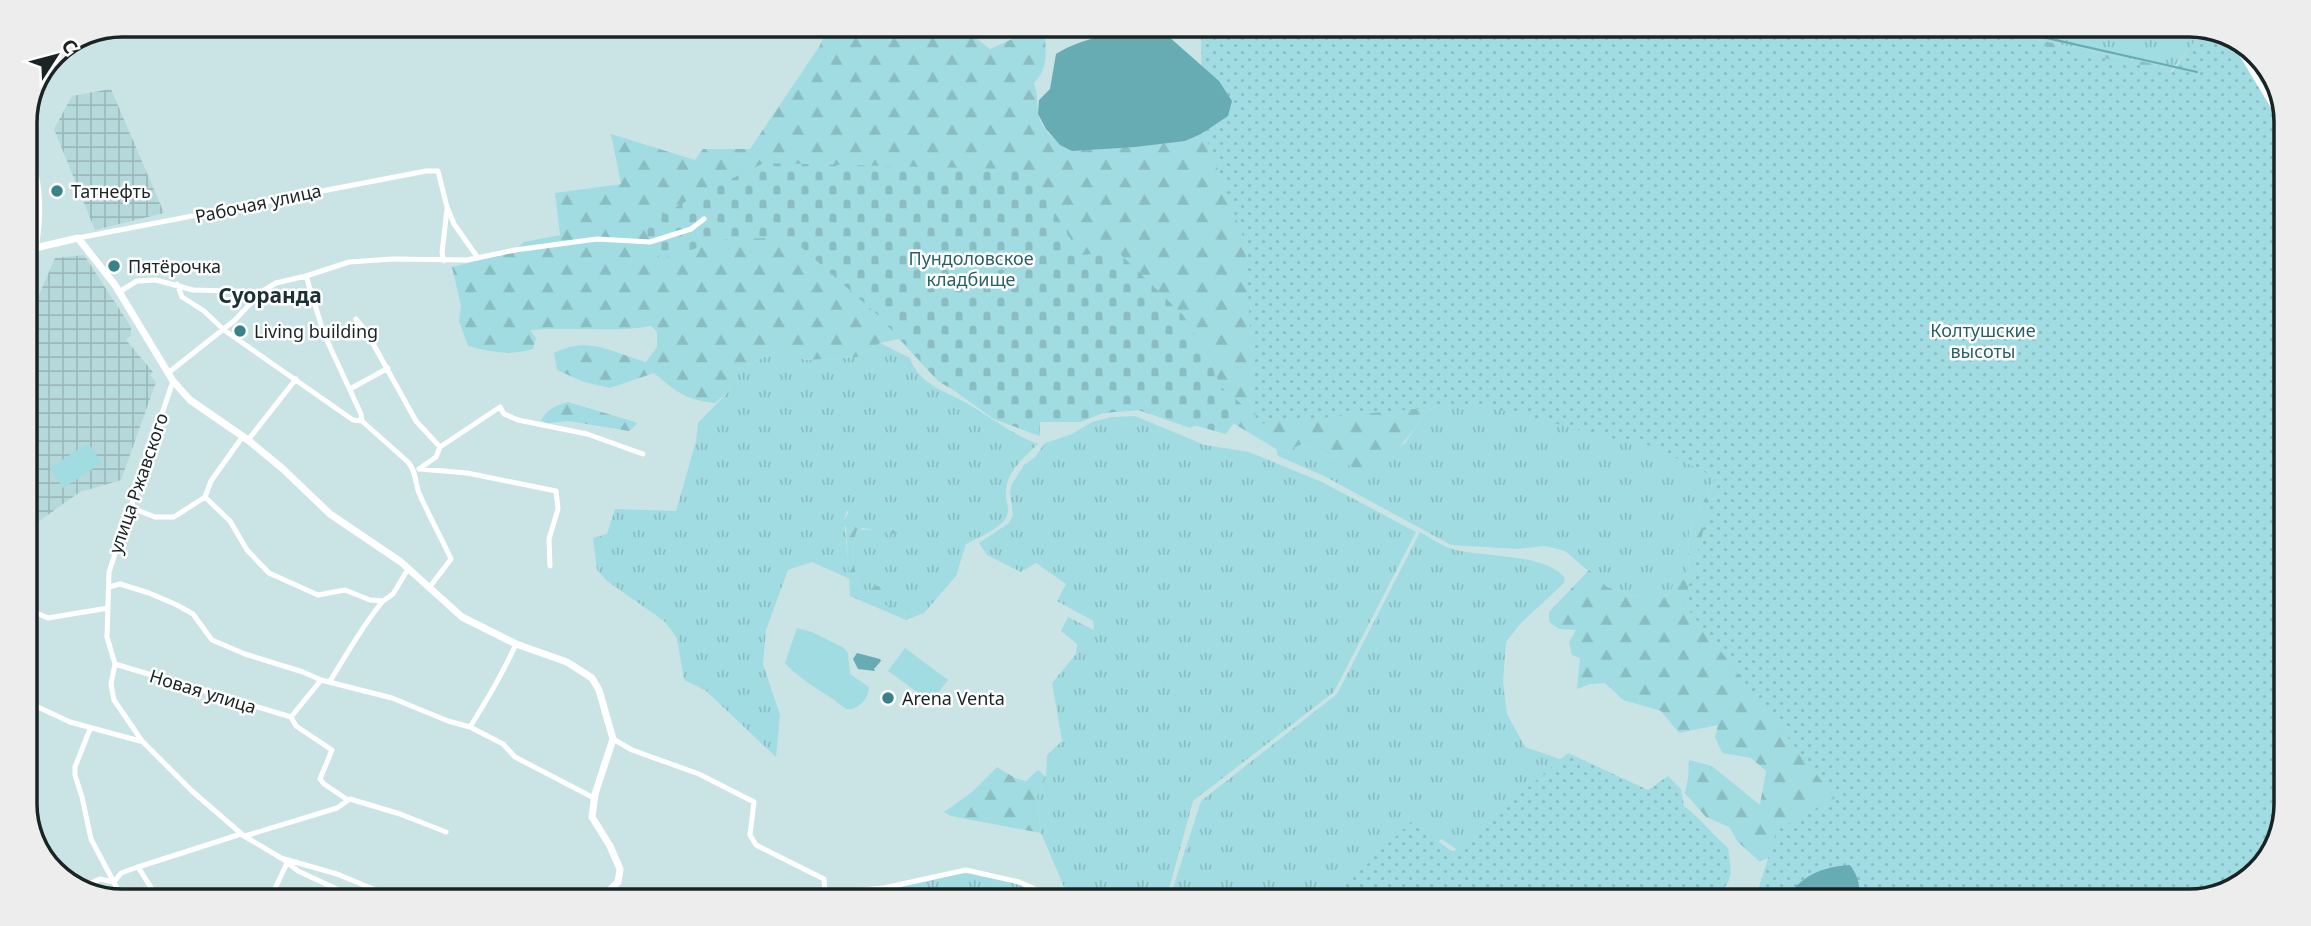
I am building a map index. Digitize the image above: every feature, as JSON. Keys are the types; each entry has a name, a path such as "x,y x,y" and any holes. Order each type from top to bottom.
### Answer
{"street":[{"path":"2242,55 2273,107"},
{"name":"Рабочая улица","path":"78,238 426,171 438,172 447,207"},
{"path":"37,181 40,215 37,232"},
{"path":"447,207 454,224 478,258"},
{"path":"444,261 442,253 447,207"},
{"path":"168,373 224,330 261,292 276,283 349,262 478,258 576,240 650,242 691,229 704,219"},
{"path":"37,247 78,238 89,249 119,292 184,395 246,438 330,514 408,569 462,618 516,644 567,662 592,678 599,690 613,740 594,798 592,817 620,869 618,882 611,889"},
{"path":"306,276 324,334 350,388 362,421 417,469 467,473 556,491 558,509 549,539 550,566"},
{"path":"119,292 137,281 156,280 193,290 261,292"},
{"path":"177,284 182,297 204,311 224,330 353,420 362,421"},
{"path":"356,319 388,368 416,421 440,447"},
{"path":"350,388 388,368"},
{"path":"131,508 155,517 174,517 205,497 211,481 296,379"},
{"name":"улица Ржавского","path":"173,381 111,565 107,638 115,664 111,684 114,700 142,741 192,791 243,835 281,858"},
{"path":"417,469 436,457 440,447 500,407 505,414 518,420 587,434 643,454"},
{"path":"417,469 415,484 451,559 429,588"},
{"path":"205,497 230,521 247,550 269,573 318,595 345,590 370,600 383,601"},
{"path":"330,681 347,656 363,624 383,601 393,594 408,569"},
{"path":"109,587 120,584 149,593 193,614 212,640 245,654 321,680 392,698 470,727 503,744 515,757 594,798"},
{"path":"37,613 48,618 107,608"},
{"path":"470,727 502,675 516,644"},
{"name":"Новая улица","path":"115,664 291,717"},
{"path":"321,680 291,717 296,726 332,750 320,779 324,785 348,800 400,814 446,832"},
{"path":"37,706 90,729 142,741"},
{"path":"90,729 75,768 75,775 91,839 118,889"},
{"path":"613,740 632,750 699,774 754,802 750,835 756,845 824,879 823,889"},
{"path":"114,881 121,873 138,867 337,808 348,800"},
{"path":"281,858 298,871 338,889"},
{"path":"281,858 337,874 373,889"},
{"path":"275,889 287,863"},
{"path":"138,867 152,889"},
{"path":"875,889 966,870 995,874 1035,889"},
{"path":"91,883 100,879 114,881"}],"shaded area":[{"path":"1169,37 1219,81 1232,101 1228,116 1185,141 1072,151 1060,145 1046,129 1038,114 1039,100 1050,89 1056,54 1092,39"},
{"path":"111,89 164,213 95,230 54,129 72,96"},
{"path":"84,255 131,327 131,335 126,340 153,372 150,375 156,382 121,480 80,492 37,522 37,299 55,258"},
{"path":"857,653 880,659 875,671 858,669 853,659"},
{"path":"1850,865 1859,889 1794,889 1805,878 1830,868"}],"green space":[{"name":"Колтушские высоты","path":"824,37 975,37 990,49 1017,37 1045,37 1044,67 1034,83 1039,118 1050,135 1072,151 1201,134 1247,118 1211,37 2024,37 2173,68 2152,117 2000,622 1784,854 1759,861 1738,842 1729,827 1706,817 1685,793 1689,760 1712,766 1760,805 1766,771 1751,758 1722,753 1715,737 1718,725 1679,733 1661,711 1623,700 1605,683 1590,684 1577,689 1580,658 1572,655 1569,642 1576,630 1559,629 1549,622 1549,612 1589,570 1607,587 1643,598 1661,598 1670,593 1674,583 1688,573 1689,529 1720,470 1645,437 1479,398 1428,409 1399,447 1382,459 1357,469 1302,444 1287,451 1276,449 1218,414 1190,428 1139,410 1103,413 1080,422 1040,422 1040,436 994,419 938,381 899,339 880,343 857,357 807,360 777,351 754,362 735,376 730,390 715,403 696,400 682,394 654,373 610,388 584,382 557,370 554,353 578,346 601,347 646,362 657,347 657,332 651,326 530,330 536,338 533,349 508,353 468,346 459,321 461,306 452,267 513,252 524,242 560,235 555,193 621,184 611,134 695,160 703,149 750,149"},
{"name":"Колтушские высоты","path":"1201,37 2000,37 2172,72 2197,37 2216,41 2241,54 2257,70 2265,84 2274,116 2274,815 2270,831 2257,856 2236,875 2206,888 1758,889 1777,830 1835,798 1684,604 1717,478 1652,446 1468,404 1256,424 1245,242 1202,127"},
{"path":"2024,37 2199,37 2173,68"},
{"name":"Пундоловское кладбище","path":"764,163 1011,169 1036,180 1080,255 1118,252 1183,315 1206,353 1221,387 1245,407 1226,434 1138,410 1103,413 1080,422 1040,422 1040,436 994,419 938,381 879,316 802,248 776,238 727,239 660,259 642,226"},
{"path":"880,343 910,358 921,376 938,388 1038,444 1018,464 1007,482 1007,517 991,531 966,544 956,576 924,613 906,620 906,613 876,602 883,592 875,586 866,593 862,592 854,561 857,530 896,532 856,521 851,512 847,511 844,520 850,579 812,562 788,570 766,630 763,664 780,715 776,757 705,690 684,680 677,638 664,621 607,581 597,570 593,538 607,534 615,509 676,511 696,441 698,423 730,390 734,376 754,362 777,351 807,360 857,357"},
{"path":"1479,398 1645,437 1720,470 1689,529 1688,573 1674,583 1670,593 1661,598 1643,598 1607,587 1565,551 1545,546 1518,549 1451,545 1326,477 1278,456 1276,449 1287,451 1302,444 1357,469 1405,443 1428,409"},
{"path":"568,402 637,424 629,431 568,421 541,421 549,411"},
{"path":"1135,416 1205,445 1249,452 1322,482 1416,532 1334,692 1193,801 1169,889 1064,887 1041,833 1037,796 1046,777 1047,755 1062,741 1052,683 1076,654 1077,644 1061,631 1068,617 1094,630 1093,621 1057,601 1066,584 1036,563 1021,572 987,555 979,543 1009,523 1013,515 1010,492 1012,484 1024,465 1035,457 1045,443 1072,434 1092,422 1112,417"},
{"path":"88,443 102,463 63,488 50,468"},
{"path":"850,510 858,520 896,532 893,534 863,528 857,530 854,561 862,592 866,593 875,586 882,586 883,592 876,602 905,611 906,620 850,596 846,527 839,526 838,523 844,520"},
{"path":"1420,532 1449,548 1542,563 1565,578 1564,583 1521,623 1506,642 1503,682 1507,714 1525,747 1566,761 1534,889 1517,889 1441,839 1398,889 1172,889 1201,801 1337,694"},
{"path":"797,628 812,632 844,648 848,653 850,674 869,687 862,703 846,709 798,676 785,663"},
{"path":"905,648 948,680 931,702 888,671"},
{"path":"1568,753 1648,790 1668,776 1681,789 1684,806 1728,848 1730,876 1722,889 1341,889 1411,822 1453,852"},
{"path":"997,767 1026,781 1038,770 1046,777 1037,796 1041,833 951,816 944,812 972,792"},
{"path":"965,873 1019,884 1029,889 900,889 926,879"}],"waterway":[{"path":"2042,37 2197,72"}],"place":[{"name":"Татнефть","path":"57,191"},
{"name":"Пятёрочка","path":"114,266"},
{"name":"Living building","path":"240,331"},
{"name":"Arena Venta","path":"888,698"}],"district":[{"name":"Суоранда","path":"270,295"}]}
